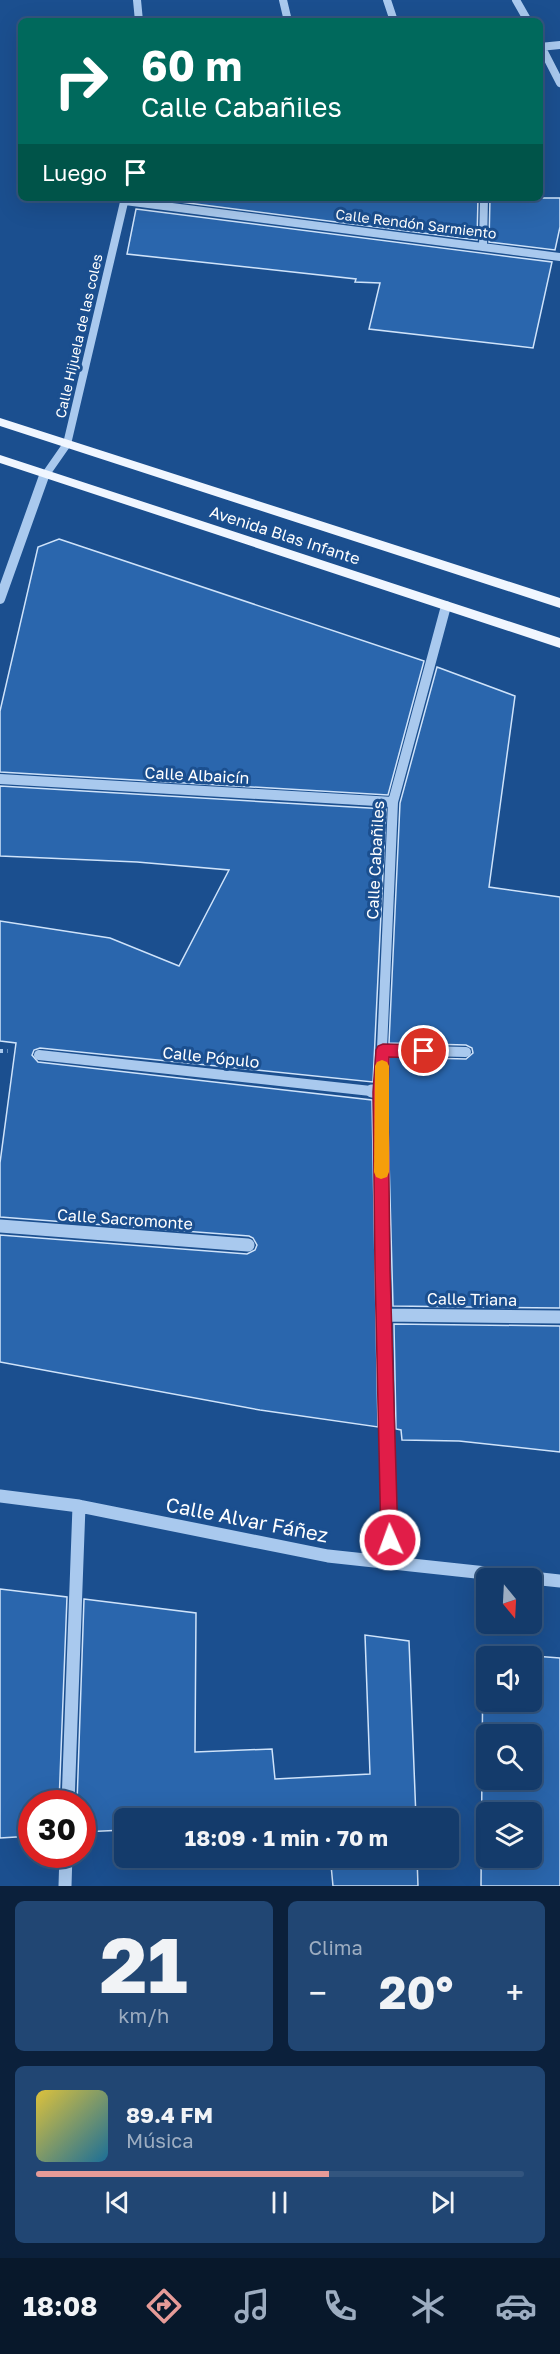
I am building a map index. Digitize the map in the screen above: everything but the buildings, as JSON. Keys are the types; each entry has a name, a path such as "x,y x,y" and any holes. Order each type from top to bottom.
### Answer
{"main road":[{"name":"Avenida Blas Infante","path":"0,422 560,603"},
{"name":"Avenida Blas Infante","path":"0,459 560,643"}],"street":[{"path":"137,0 139,18"},
{"path":"283,0 287,18"},
{"path":"387,0 393,18"},
{"path":"516,0 526,18"},
{"path":"543,46 560,45"},
{"path":"543,50 560,83"},
{"name":"Calle Hijuela de las coles","path":"0,599 45,474 67,444 125,201"},
{"name":"Calle Rendón Sarmiento","path":"140,201 560,257"},
{"path":"483,247 484,201"},
{"name":"Calle Cabañiles","path":"390,1563 380,1092 393,802 446,606"},
{"name":"Calle Albaicín","path":"0,779 393,802"},
{"path":"383,1050 466,1052"},
{"name":"Calle Pópulo","path":"39,1055 380,1092"},
{"name":"Calle Sacromonte","path":"0,1226 248,1245"},
{"name":"Calle Triana","path":"384,1315 560,1317"},
{"name":"Calle Alvar Fáñez","path":"0,1496 79,1506 328,1556 560,1581"},
{"path":"68,1790 79,1506"},
{"path":"64,1886 65,1868"}],"slow traffic":[{"path":"381,1172 382,1066"}],"route":[{"path":"390,1540 380,1092 383,1050 424,1051"}]}
